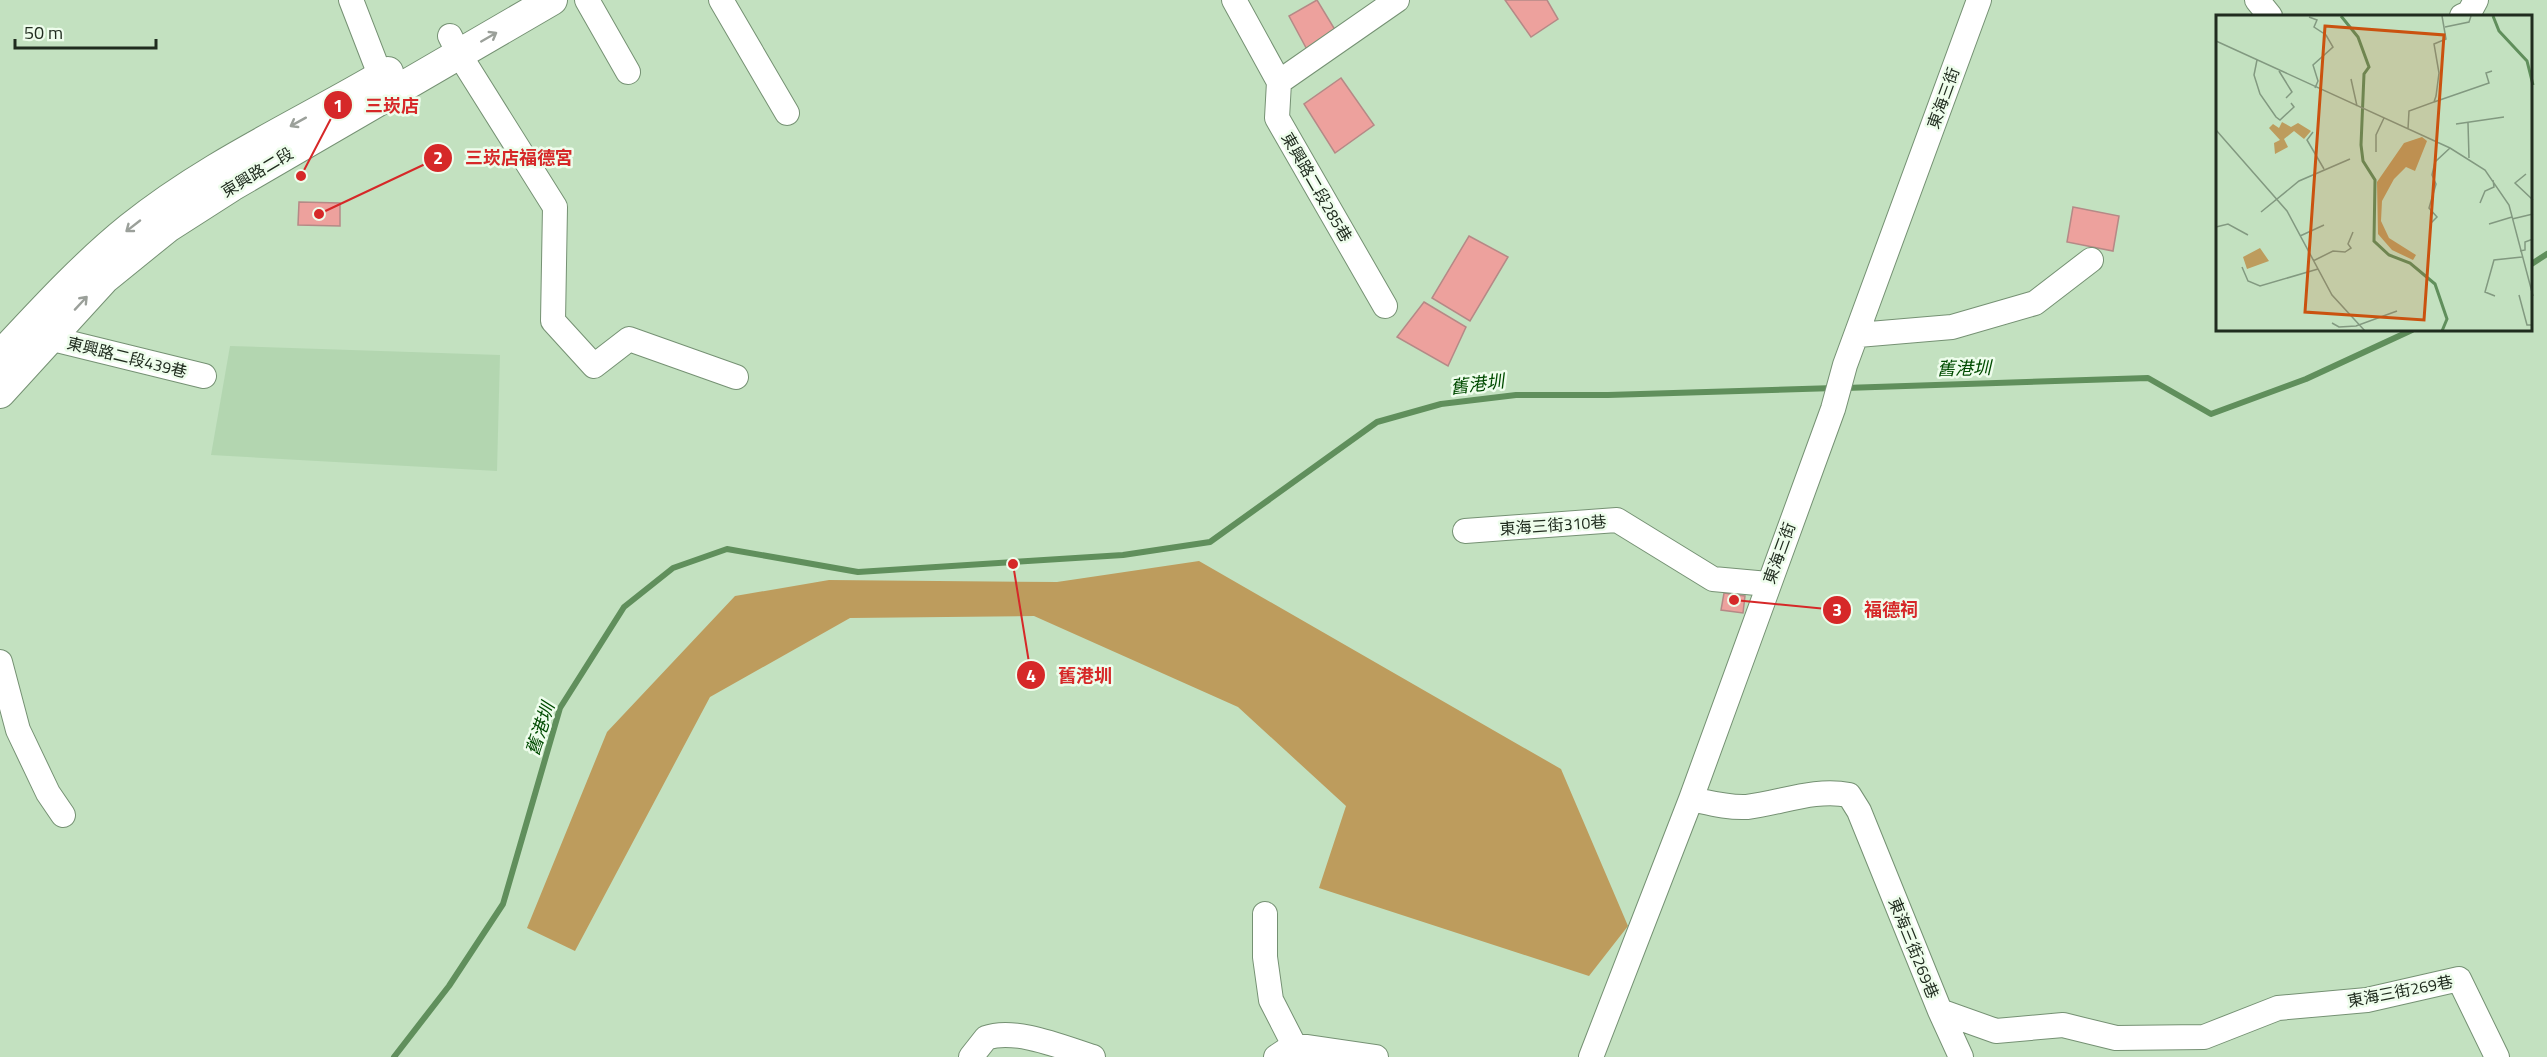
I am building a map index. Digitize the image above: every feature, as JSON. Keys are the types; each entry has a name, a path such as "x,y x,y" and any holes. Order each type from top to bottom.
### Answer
{"main road":[{"name":"東興路二段","path":"454,45 513,0"},
{"name":"東興路二段","path":"0,393 105,278 168,227 384,86 454,45 552,0"},
{"name":"東興路二段","path":"0,356 71,279 131,227 226,164 384,86"}],"street":[{"path":"351,0 384,86"},
{"path":"587,0 628,72"},
{"path":"721,0 787,113"},
{"name":"東興路二段285巷","path":"1234,0 1278,82 1277,118 1385,306"},
{"path":"1278,82 1397,0"},
{"name":"東海三街","path":"1591,1057 1691,799 1833,409 1845,365 1979,0"},
{"path":"2257,0 2269,15"},
{"path":"2466,15 2469,14 2476,0"},
{"path":"454,45 555,207 554,321 594,366 629,339 736,377"},
{"path":"1858,334 1952,327 2035,303 2091,260"},
{"name":"東興路二段439巷","path":"49,338 204,376"},
{"name":"東海三街310巷","path":"1465,531 1617,520 1713,579 1768,584"},
{"path":"0,662 18,730 48,793 63,815"},
{"name":"東海三街269巷","path":"1691,799 1725,806 1746,807 1832,791 1849,795 1858,811 1940,1011 1996,1031 2063,1025 2116,1038 2204,1037 2278,1008 2367,1000 2459,979 2497,1057"},
{"path":"1265,915 1265,957 1271,1000 1285,1051 1376,1057"},
{"path":"1940,1011 1961,1057"},
{"path":"971,1057 986,1038 1004,1034 1049,1042 1093,1057"}],"shaded area":[{"path":"230,346 500,355 497,471 211,455"},
{"path":"1199,561 1561,769 1628,926 1589,976 1319,888 1346,806 1238,707 1034,616 850,618 710,697 575,951 527,928 607,732 735,596 829,580 1057,582"}],"building":[{"path":"1317,0 1340,38 1311,57 1289,16"},
{"path":"1505,0 1547,0 1558,19 1531,37"},
{"path":"1341,78 1374,125 1335,153 1304,104"},
{"path":"299,202 340,203 340,226 298,225"},
{"path":"2073,207 2119,216 2113,251 2067,242"},
{"path":"1469,236 1508,257 1470,321 1432,298"},
{"path":"1424,302 1466,327 1448,366 1397,337"},
{"path":"1724,593 1745,596 1743,613 1721,610"}],"waterway":[{"name":"舊港圳","path":"2532,264 2547,254"},
{"name":"舊港圳","path":"1845,388 2148,378 2211,414 2306,379 2408,332"},
{"name":"舊港圳","path":"394,1057 449,986 503,904 560,708 624,607 673,568 727,549 858,572 1123,555 1210,542 1377,422 1441,404 1516,395 1608,395 1835,388"}],"place":[{"name":"三崁店","path":"301,176"},
{"name":"三崁店福德宮","path":"319,214"},
{"name":"舊港圳","path":"1013,564"},
{"name":"福德祠","path":"1734,600"}]}
